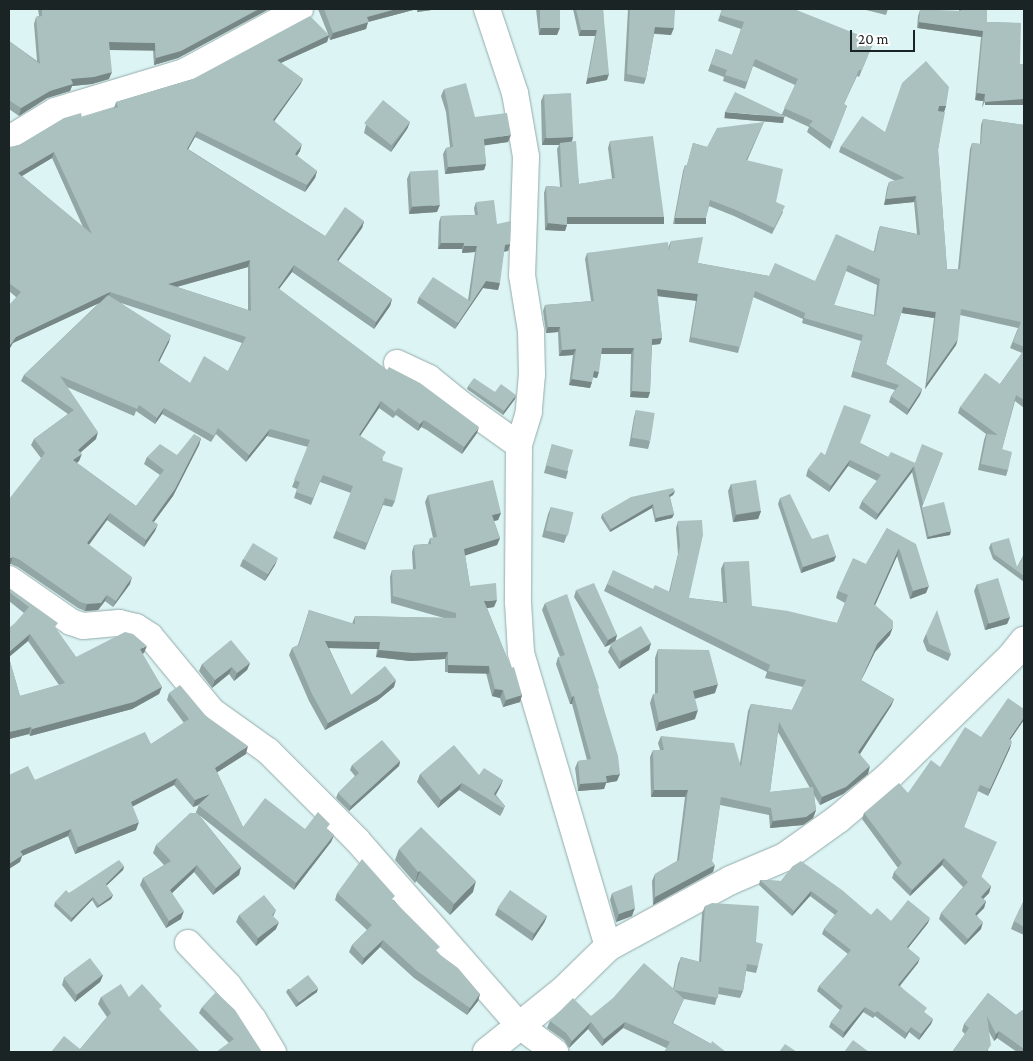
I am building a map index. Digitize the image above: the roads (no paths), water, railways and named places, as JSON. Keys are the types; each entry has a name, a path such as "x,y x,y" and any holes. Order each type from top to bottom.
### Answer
{"street":[{"path":"9,139 55,111 184,72 300,9"},
{"path":"487,9 515,93 526,157 522,275 531,331 532,374 529,412 519,445 518,602 521,653 608,947"},
{"path":"397,363 429,378 461,404 519,445"},
{"path":"9,579 71,622 83,626 119,623 136,627 150,636 212,711 268,751 357,840 520,1026 555,1052"},
{"path":"486,1052 564,990 608,947 731,880 785,857 838,819 889,776 1011,657 1024,641"},
{"path":"188,944 228,986 261,1031 273,1052"}]}
